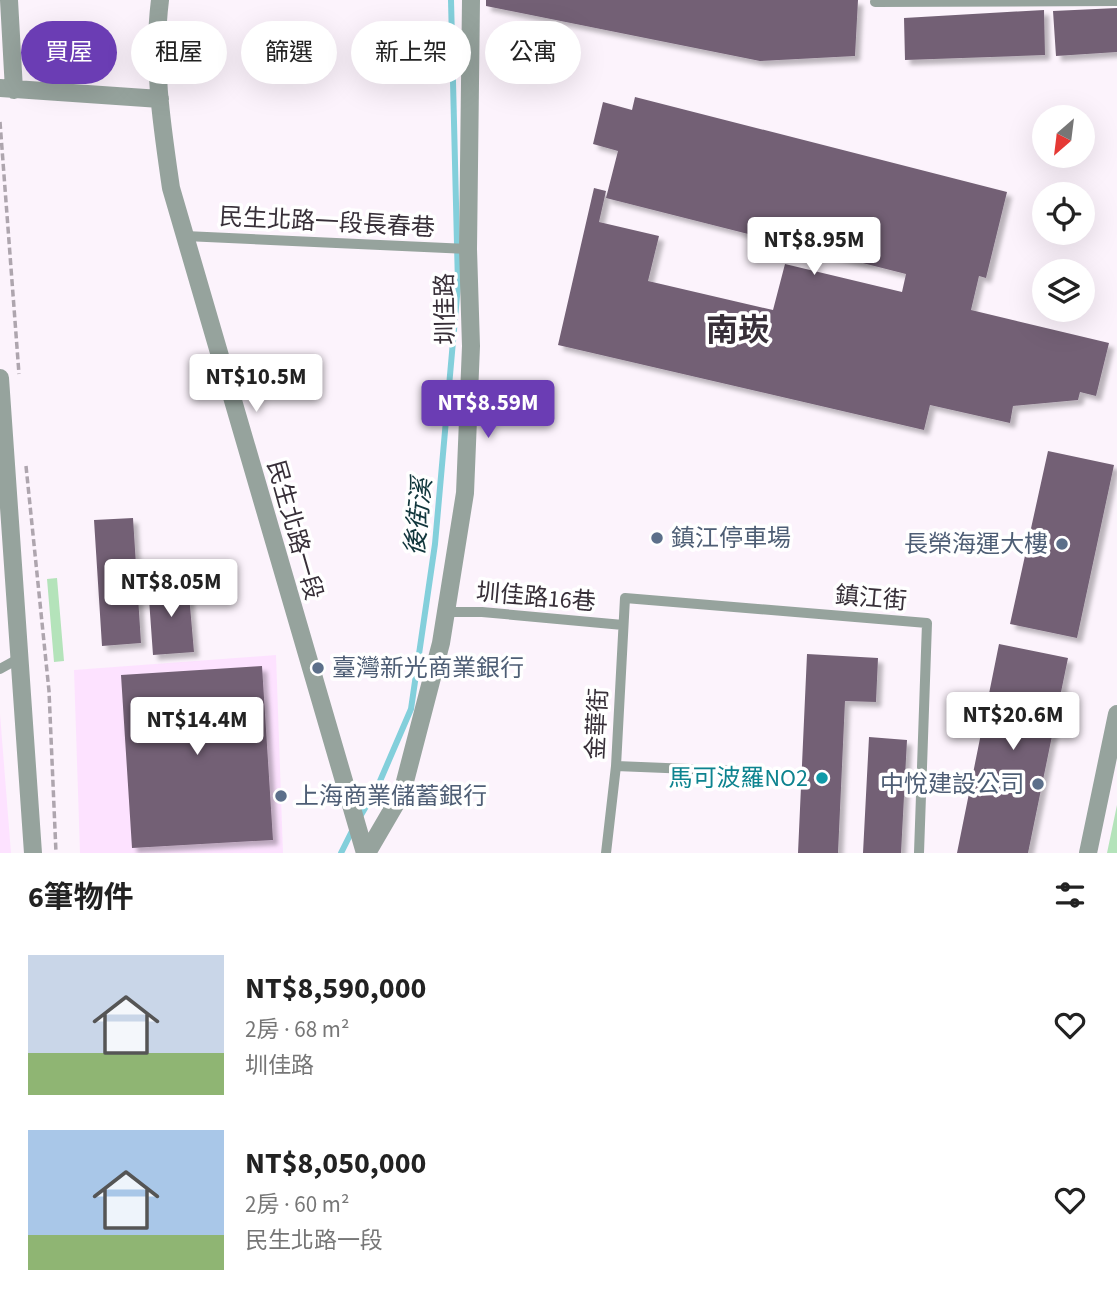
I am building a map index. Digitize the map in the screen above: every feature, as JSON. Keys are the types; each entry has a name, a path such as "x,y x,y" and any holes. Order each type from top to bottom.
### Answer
{"street":[{"path":"9,0 7,89 160,99"},
{"name":"民生北路一段","path":"160,0 156,30 160,99 171,188 366,853"},
{"name":"圳佳路","path":"366,853 402,793 441,643 465,493 469,442 464,249 471,0"},
{"path":"0,378 3,482 33,853"},
{"path":"1087,853 1117,715"}],"lane":[{"path":"875,2 1117,1"},
{"name":"民生北路一段長春巷","path":"185,236 464,249"},
{"name":"金華街","path":"606,853 616,766 625,598"},
{"name":"鎮江街","path":"625,598 927,623 919,853"},
{"name":"圳佳路16巷","path":"445,612 482,612 623,625"},
{"path":"0,669 18,659"},
{"path":"616,766 765,772"}],"path":[{"path":"0,122 19,378"},
{"path":"25,457 49,691 56,853"}],"shaded area":[{"path":"276,655 283,853 80,853 74,670"},
{"path":"0,714 11,853 0,853"}],"green space":[{"path":"57,578 64,661 54,662 47,579"},
{"path":"1117,805 1117,853 1107,853"}],"building":[{"path":"486,0 858,0 855,56 760,61 581,25 581,21 561,21 486,6"},
{"path":"1117,8 1117,52 1056,56 1053,11"},
{"path":"1044,10 1045,55 905,60 904,18"},
{"path":"635,97 1007,192 986,278 979,276 971,310 1109,343 1096,396 1080,392 1078,400 1013,406 1010,423 930,405 924,430 558,345 594,188 606,191 599,222 659,236 648,281 773,310 785,264 902,292 906,274 606,198 618,151 593,144 603,102 632,110"},
{"name":"長榮海運大樓","path":"1048,451 1114,465 1077,638 1010,624"},
{"path":"133,518 141,643 102,646 94,520"},
{"path":"188,583 194,652 153,655 148,585"},
{"path":"999,644 1068,658 1028,853 957,853"},
{"name":"馬可波羅NO2","path":"807,654 878,658 876,702 845,701 838,853 798,853"},
{"path":"262,666 273,840 132,848 121,675"},
{"name":"馬可波羅NO2","path":"869,737 907,740 901,853 863,853"}],"waterway":[{"name":"後街溪","path":"358,820 377,788 411,709 435,544 458,285 451,0"},
{"name":"後街溪","path":"341,853 353,829"}],"place":[{"name":"鎮江停車場","path":"657,538"},
{"name":"長榮海運大樓","path":"1062,544"},
{"name":"臺灣新光商業銀行","path":"318,668"},
{"name":"馬可波羅NO2","path":"822,778"},
{"name":"中悅建設公司","path":"1038,784"},
{"name":"上海商業儲蓄銀行","path":"281,796"}],"district":[{"name":"南崁","path":"738,330"}]}
